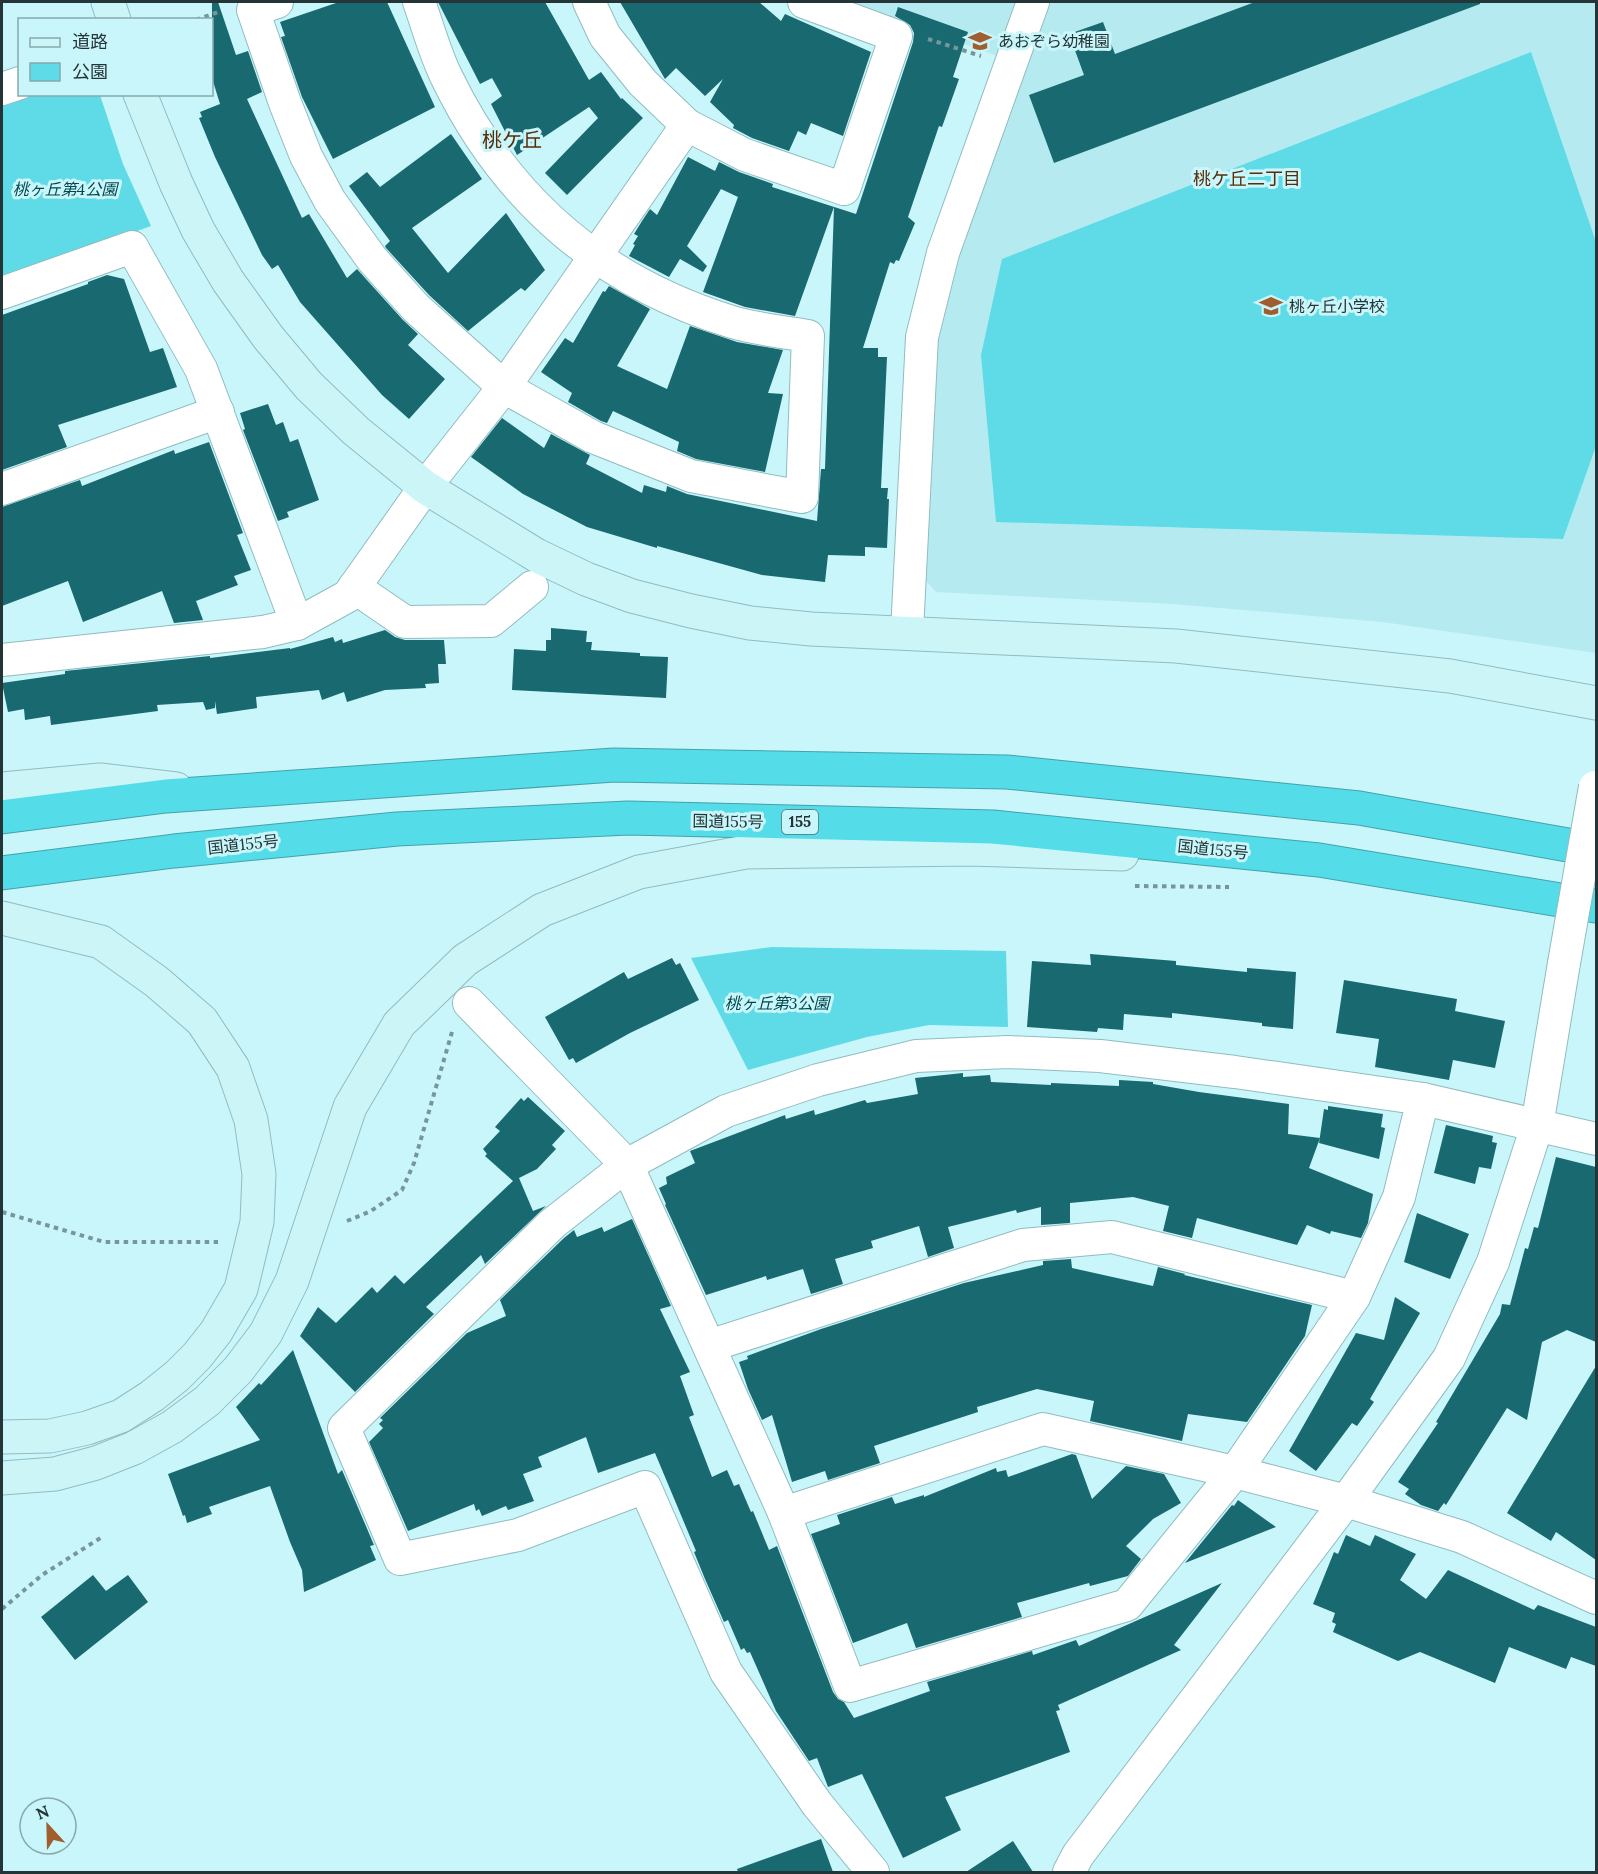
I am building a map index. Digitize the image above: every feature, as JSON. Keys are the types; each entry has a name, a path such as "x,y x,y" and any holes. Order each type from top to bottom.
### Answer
{"highway":[{"path":"2,817 166,796 614,765 1007,772 1359,808 1596,850"},
{"name":"国道155号","path":"2,873 174,851 397,829 628,818 993,826 1319,860 1596,906"}],"main road":[{"path":"108,2 113,18"},
{"path":"141,96 198,230 228,281 268,337 309,386 356,431 425,487 536,555 586,579 632,596 750,623 811,629 907,632 1188,648 1450,676 1596,703"},
{"path":"2,789 100,780 213,793"},
{"path":"2,1478 55,1474 96,1463 134,1448 172,1427 207,1401 238,1370 266,1333 292,1281 350,1107 399,1024 465,960 542,910 639,872 746,852 970,849 1319,860"},
{"path":"2,918 101,942 157,982 202,1021 233,1068 251,1120 258,1174 257,1222 241,1288 229,1313 197,1356 153,1396 121,1416 87,1428 50,1436 2,1437"}],"street":[{"path":"277,2 253,10 306,156 330,201 372,259 416,309 504,387 593,437 691,476 802,496 808,336 733,322 658,294 595,257 526,197 502,168 471,123 446,76 418,2"},
{"path":"589,2 605,36 643,83 687,125 745,155 844,189 896,36 804,2"},
{"path":"907,632 922,337 942,253 1033,2"},
{"path":"2,660 263,632 297,624 348,596 425,487 504,387 687,125"},
{"path":"2,293 132,247 201,369 297,624"},
{"path":"2,489 218,412"},
{"path":"354,588 405,622 491,621 532,587"},
{"path":"1069,1872 1078,1855 1346,1501 1449,1358 1493,1262 1537,1126 1596,783"},
{"path":"469,1003 627,1165 784,1513 850,1686 1127,1605 1235,1472 1354,1297 1399,1197 1423,1099"},
{"path":"873,1872 817,1804 726,1672 645,1487 518,1535 400,1559 344,1428 552,1224 627,1165 726,1111 818,1080 916,1056 1008,1052 1100,1056 1235,1072 1423,1099 1596,1139"},
{"path":"709,1346 1023,1245 1112,1238 1354,1297"},
{"path":"784,1513 1042,1429 1235,1472 1346,1501 1462,1538 1596,1598"}],"path":[{"path":"896,36 918,36 1010,66"},
{"path":"1134,886 1238,888"},
{"path":"344,1222 371,1211 402,1190 414,1163 450,1035 469,1003"},
{"path":"2,1212 104,1242 223,1242"},
{"path":"2,1609 42,1575 102,1537"}],"shaded area":[{"name":"あおぞら幼稚園","path":"848,2 1016,2 997,56"},
{"name":"桃ヶ丘小学校","path":"1048,2 1596,2 1596,653 1382,622 1173,604 936,592 926,581 934,385 939,335 951,277"}],"green space":[{"path":"1531,52 1596,242 1596,446 1563,539 996,522 981,355 1002,259"},
{"name":"桃ヶ丘第4公園","path":"28,96 100,96 123,164 151,226 2,279 2,104"},
{"name":"桃ヶ丘第3公園","path":"772,947 1006,951 1008,1027 929,1025 867,1037 748,1070 691,958"}],"building":[{"path":"212,2 218,2 236,55 248,51 262,92 247,99 302,218 309,214 347,278 357,269 418,334 408,345 445,379 409,419 382,395 300,302 278,265 272,269 262,255 199,118 202,117 200,112 220,104 213,81"},
{"path":"339,2 387,2 435,107 333,159 302,97 281,37 285,36 280,22"},
{"path":"438,2 545,2 589,80 601,72 621,99 643,118 567,195 545,173 598,118 589,107 517,155 491,104 502,96 492,78 480,84"},
{"path":"620,2 759,2 781,21 785,14 871,52 843,136 811,123 806,135 798,131 789,151 752,138 733,128 734,125 710,102 723,79 705,96 676,68 665,79"},
{"path":"1255,2 1480,2 1480,4 1054,163 1029,95 1084,75 1069,34 1103,22 1115,54"},
{"path":"898,7 968,32 953,77 959,79 942,127 939,126 908,217 915,223 899,261 896,260 894,264 890,262 863,348 878,348 878,357 887,357 881,488 888,488 887,548 865,547 865,556 828,555 825,582 762,575 587,527 523,494 471,457 502,418 544,448 551,434 590,455 586,464 642,493 644,485 666,492 667,486 687,494 817,521 821,469 825,469 834,207 795,316 745,307 703,292 738,197 721,189 687,246 707,266 703,272 680,259 669,277 629,256 638,236 634,234 650,209 657,215 688,157 715,171 719,162 773,184 772,187 856,214 913,42 914,33 910,25 895,16"},
{"path":"451,134 482,179 412,228 448,273 506,213 545,270 525,291 521,288 468,331 429,295 386,248 385,246 390,241 349,186 367,172 380,187"},
{"path":"107,275 124,279 150,352 163,348 177,387 58,425 67,447 2,470 2,315"},
{"path":"609,286 650,309 617,366 667,389 690,326 737,342 783,350 768,393 783,394 765,472 696,459 677,451 679,442 613,411 607,423 601,421 568,402 572,393 541,372 565,338 573,343 603,291 605,292"},
{"path":"268,404 276,425 283,422 290,442 298,439 319,500 287,512 289,517 278,521 243,430 245,429 240,413"},
{"path":"209,442 243,533 237,535 251,570 234,576 238,585 196,601 203,620 174,623 162,591 83,622 68,581 2,606 2,507 80,480 82,486 174,450 175,454"},
{"path":"551,628 587,631 586,642 592,642 591,650 668,657 666,698 512,690 514,649 546,651 546,640 551,640"},
{"path":"385,630 405,640 444,640 446,664 438,664 439,683 425,684 426,688 385,690 347,702 344,692 322,700 319,690 256,697 257,708 217,714 215,701 215,708 206,710 203,702 157,705 158,711 51,725 50,716 25,720 24,709 8,712 2,683 65,674 65,671 290,649 333,637 335,642 342,639 343,643"},
{"path":"1090,954 1176,961 1176,965 1247,972 1247,968 1296,972 1293,1029 1262,1026 1262,1023 1172,1013 1172,1018 1124,1014 1123,1030 1098,1028 1097,1032 1027,1027 1032,961 1091,965"},
{"path":"672,958 676,965 680,963 699,1000 630,1033 576,1063 573,1058 569,1060 545,1017 624,972 628,979"},
{"path":"1344,980 1457,999 1455,1011 1505,1021 1495,1068 1453,1060 1449,1080 1375,1067 1379,1039 1336,1033"},
{"path":"963,1073 963,1077 990,1075 991,1082 1051,1085 1051,1083 1119,1086 1119,1080 1153,1082 1153,1084 1199,1092 1289,1104 1288,1134 1320,1138 1309,1168 1373,1194 1368,1223 1361,1238 1331,1231 1330,1234 1307,1225 1297,1245 1197,1218 1192,1238 1163,1231 1169,1206 1133,1197 1070,1203 1070,1223 1041,1225 1041,1207 1017,1213 1016,1210 948,1227 954,1248 928,1257 919,1226 871,1241 873,1248 835,1259 843,1284 811,1294 803,1269 767,1280 766,1276 706,1295 659,1188 667,1184 666,1177 695,1163 690,1151 785,1115 786,1119 814,1110 815,1115 865,1100 867,1103 918,1094 915,1078"},
{"path":"528,1097 565,1131 552,1145 556,1149 537,1169 519,1178 533,1211 546,1206 485,1264 481,1255 426,1307 434,1314 355,1392 300,1336 318,1307 336,1323 372,1287 377,1293 395,1275 404,1284 513,1181 485,1156 487,1154 483,1149 500,1131 495,1127 521,1098 524,1101"},
{"path":"1328,1106 1383,1114 1381,1127 1385,1128 1379,1159 1319,1143 1324,1109 1328,1110"},
{"path":"1446,1125 1493,1136 1492,1142 1497,1143 1491,1169 1479,1167 1475,1184 1434,1173"},
{"path":"1556,1157 1596,1167 1596,1342 1567,1330 1542,1342 1527,1420 1507,1408 1446,1505 1444,1503 1438,1511 1421,1505 1405,1494 1409,1489 1398,1482 1438,1423 1436,1422 1500,1314 1502,1304 1510,1305 1525,1248 1528,1249 1534,1227 1538,1228"},
{"path":"1417,1213 1469,1234 1450,1279 1404,1262"},
{"path":"632,1219 671,1306 660,1309 690,1372 680,1376 694,1415 689,1417 712,1477 727,1470 734,1486 739,1484 769,1550 777,1546 833,1692 838,1699 844,1702 854,1718 930,1691 927,1682 1032,1651 1033,1655 1076,1640 1079,1646 1222,1583 1174,1645 1181,1650 1058,1705 1060,1710 1056,1711 1070,1752 945,1797 961,1830 903,1858 862,1774 828,1787 817,1758 809,1761 776,1711 750,1652 747,1653 744,1648 741,1650 728,1620 724,1622 655,1453 598,1473 586,1437 538,1457 542,1467 523,1474 534,1501 508,1510 506,1506 482,1516 479,1509 476,1511 474,1504 408,1531 369,1442 383,1428 379,1424 383,1420 380,1418 467,1333 506,1316 500,1300 574,1230 577,1237 602,1227 604,1232"},
{"path":"1071,1259 1072,1268 1153,1286 1158,1267 1312,1305 1305,1336 1247,1422 1188,1414 1182,1441 1090,1421 1094,1401 1037,1389 977,1407 978,1412 874,1446 880,1463 828,1480 825,1471 792,1482 772,1415 762,1420 739,1362 748,1359 747,1356 821,1329 964,1283 1043,1265 1043,1261"},
{"path":"1395,1297 1420,1313 1370,1399 1374,1402 1357,1426 1352,1423 1316,1471 1289,1451 1356,1333 1384,1340"},
{"path":"293,1350 338,1474 342,1470 374,1545 370,1546 376,1560 304,1592 302,1570 270,1486 209,1507 212,1514 187,1523 168,1474 260,1440 236,1407 259,1383 261,1385"},
{"path":"1596,1366 1596,1560 1556,1532 1551,1541 1507,1513"},
{"path":"1072,1454 1076,1455 1092,1499 1126,1466 1164,1474 1181,1503 1153,1519 1126,1546 1141,1559 1128,1576 1090,1586 1089,1583 1017,1603 1022,1617 916,1648 907,1623 853,1643 811,1534 840,1524 837,1515 892,1497 895,1504 924,1495 924,1497 996,1468 997,1472 1006,1470 1008,1477"},
{"path":"1238,1500 1276,1527 1185,1563 1232,1505 1234,1506"},
{"path":"1346,1535 1370,1546 1375,1535 1416,1554 1400,1580 1426,1599 1448,1570 1534,1610 1538,1605 1596,1627 1596,1666 1571,1657 1566,1669 1509,1647 1495,1683 1420,1652 1398,1661 1333,1632 1336,1624 1332,1622 1335,1613 1313,1604 1334,1552 1338,1554"},
{"path":"93,1575 106,1591 128,1575 148,1602 75,1660 41,1617"},
{"path":"821,1839 833,1872 738,1872 737,1869"},
{"path":"1013,1841 1033,1872 966,1872"}],"place":[{"name":"あおぞら幼稚園","path":"980,41"},
{"name":"桃ヶ丘小学校","path":"1271,306"}],"district":[{"name":"桃ケ丘","path":"512,140"},
{"name":"桃ケ丘二丁目","path":"1247,179"}]}
